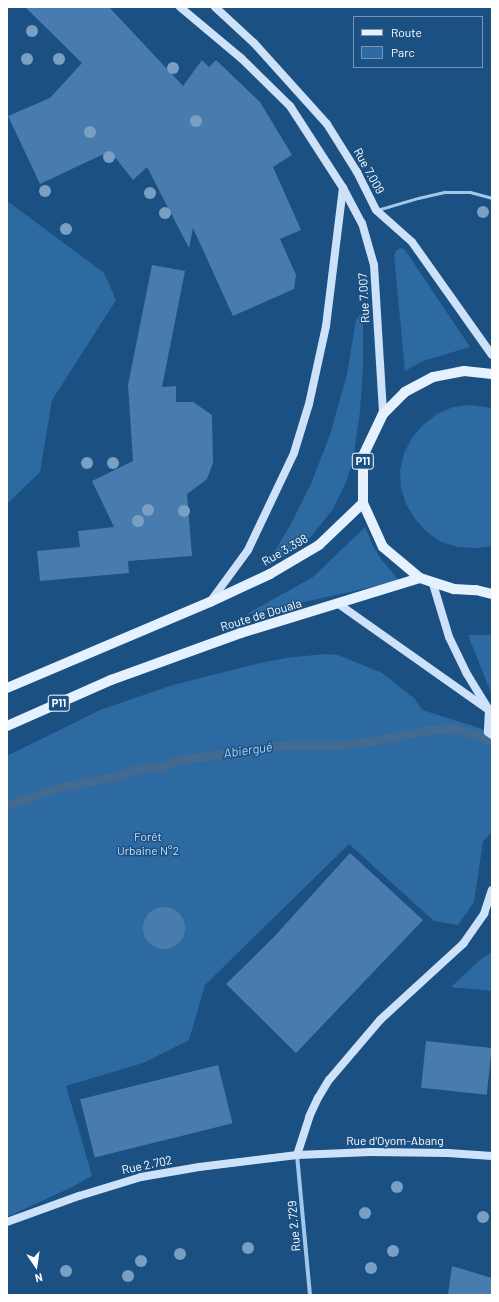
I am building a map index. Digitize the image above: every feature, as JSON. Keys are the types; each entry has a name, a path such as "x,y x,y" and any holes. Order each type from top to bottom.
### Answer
{"main road":[{"path":"7,688 210,602 248,550 296,446 309,404 326,326 343,188 290,106 240,58 180,7"},
{"name":"Rue 7.009","path":"215,7 254,43 326,124 358,172 376,210 412,242 492,355"},
{"name":"Rue 7.007","path":"343,188 362,223 374,265 383,414"},
{"name":"P11","path":"492,374 464,371 433,377 405,392 383,414 363,456 363,503 383,547 420,578 433,584 454,589 476,590 492,594"},
{"name":"Rue 3.398","path":"210,602 270,574 319,545 363,503"},
{"name":"Route de Douala","path":"7,726 111,680 241,634 340,605 420,578"},
{"path":"433,584 449,637 467,674 489,710 490,723 488,732 492,735"},
{"path":"340,605 489,710"},
{"path":"297,1155 309,1117 328,1080 380,1020 463,944 484,914 492,890"},
{"name":"Rue d'Oyom-Abang","path":"297,1155 371,1152 448,1153 492,1156"},
{"name":"Rue 2.702","path":"7,1222 79,1196 141,1177 200,1167 297,1155"}],"street":[{"name":"Rue 2.729","path":"297,1155 310,1295"}],"lane":[{"path":"376,210 446,192 470,192 492,198"}],"green space":[{"path":"7,202 104,273 116,300 52,400 40,472 7,504"},
{"path":"401,248 405,250 470,347 423,361 405,371 394,255 397,250"},
{"path":"360,314 363,317 363,367 360,411 353,460 346,482 333,509 309,539 289,554 271,562 269,561 291,524 310,486 330,435 347,374 356,321"},
{"path":"470,405 492,408 492,546 475,548 458,547 441,542 427,532 415,519 406,504 401,488 400,470 404,453 412,438 423,425 437,414 453,407"},
{"path":"365,527 373,546 381,559 399,581 245,615 313,577"},
{"path":"468,635 492,635 492,695"},
{"name":"Forêt Urbaine N°2","path":"325,654 338,655 382,673 415,699 422,710 492,732 492,832 483,841 474,902 458,925 434,921 349,844 205,985 189,1040 143,1063 66,1086 92,1176 72,1187 7,1217 7,756 100,710 173,685 260,663 286,658"},
{"path":"492,952 492,991 451,987 481,959"}],"building":[{"path":"25,7 109,7 183,86 202,60 209,67 216,60 260,102 292,155 273,167 301,230 280,239 296,275 294,289 233,316 193,228 189,248 147,167 133,180 110,151 40,184 8,116 50,98 82,63"},
{"path":"152,265 185,271 162,387 176,386 176,402 193,402 212,415 213,463 207,479 187,494 192,556 128,561 129,573 40,581 37,551 80,547 78,531 114,527 92,481 133,461 128,385"},
{"path":"350,853 423,920 296,1053 226,984 273,938"},
{"path":"160,907 168,907 176,910 182,916 185,928 182,940 176,946 168,949 160,949 152,946 146,940 143,932 143,924 146,916 152,910"},
{"path":"426,1041 492,1048 487,1095 421,1088"},
{"path":"218,1065 233,1123 95,1158 80,1099"},
{"path":"452,1266 492,1278 492,1295 448,1295"}],"waterway":[{"name":"Abiergué","path":"7,805 57,788 116,776 144,767 162,767 178,760 286,745 336,745 372,741 428,730 454,728 492,740"}]}
